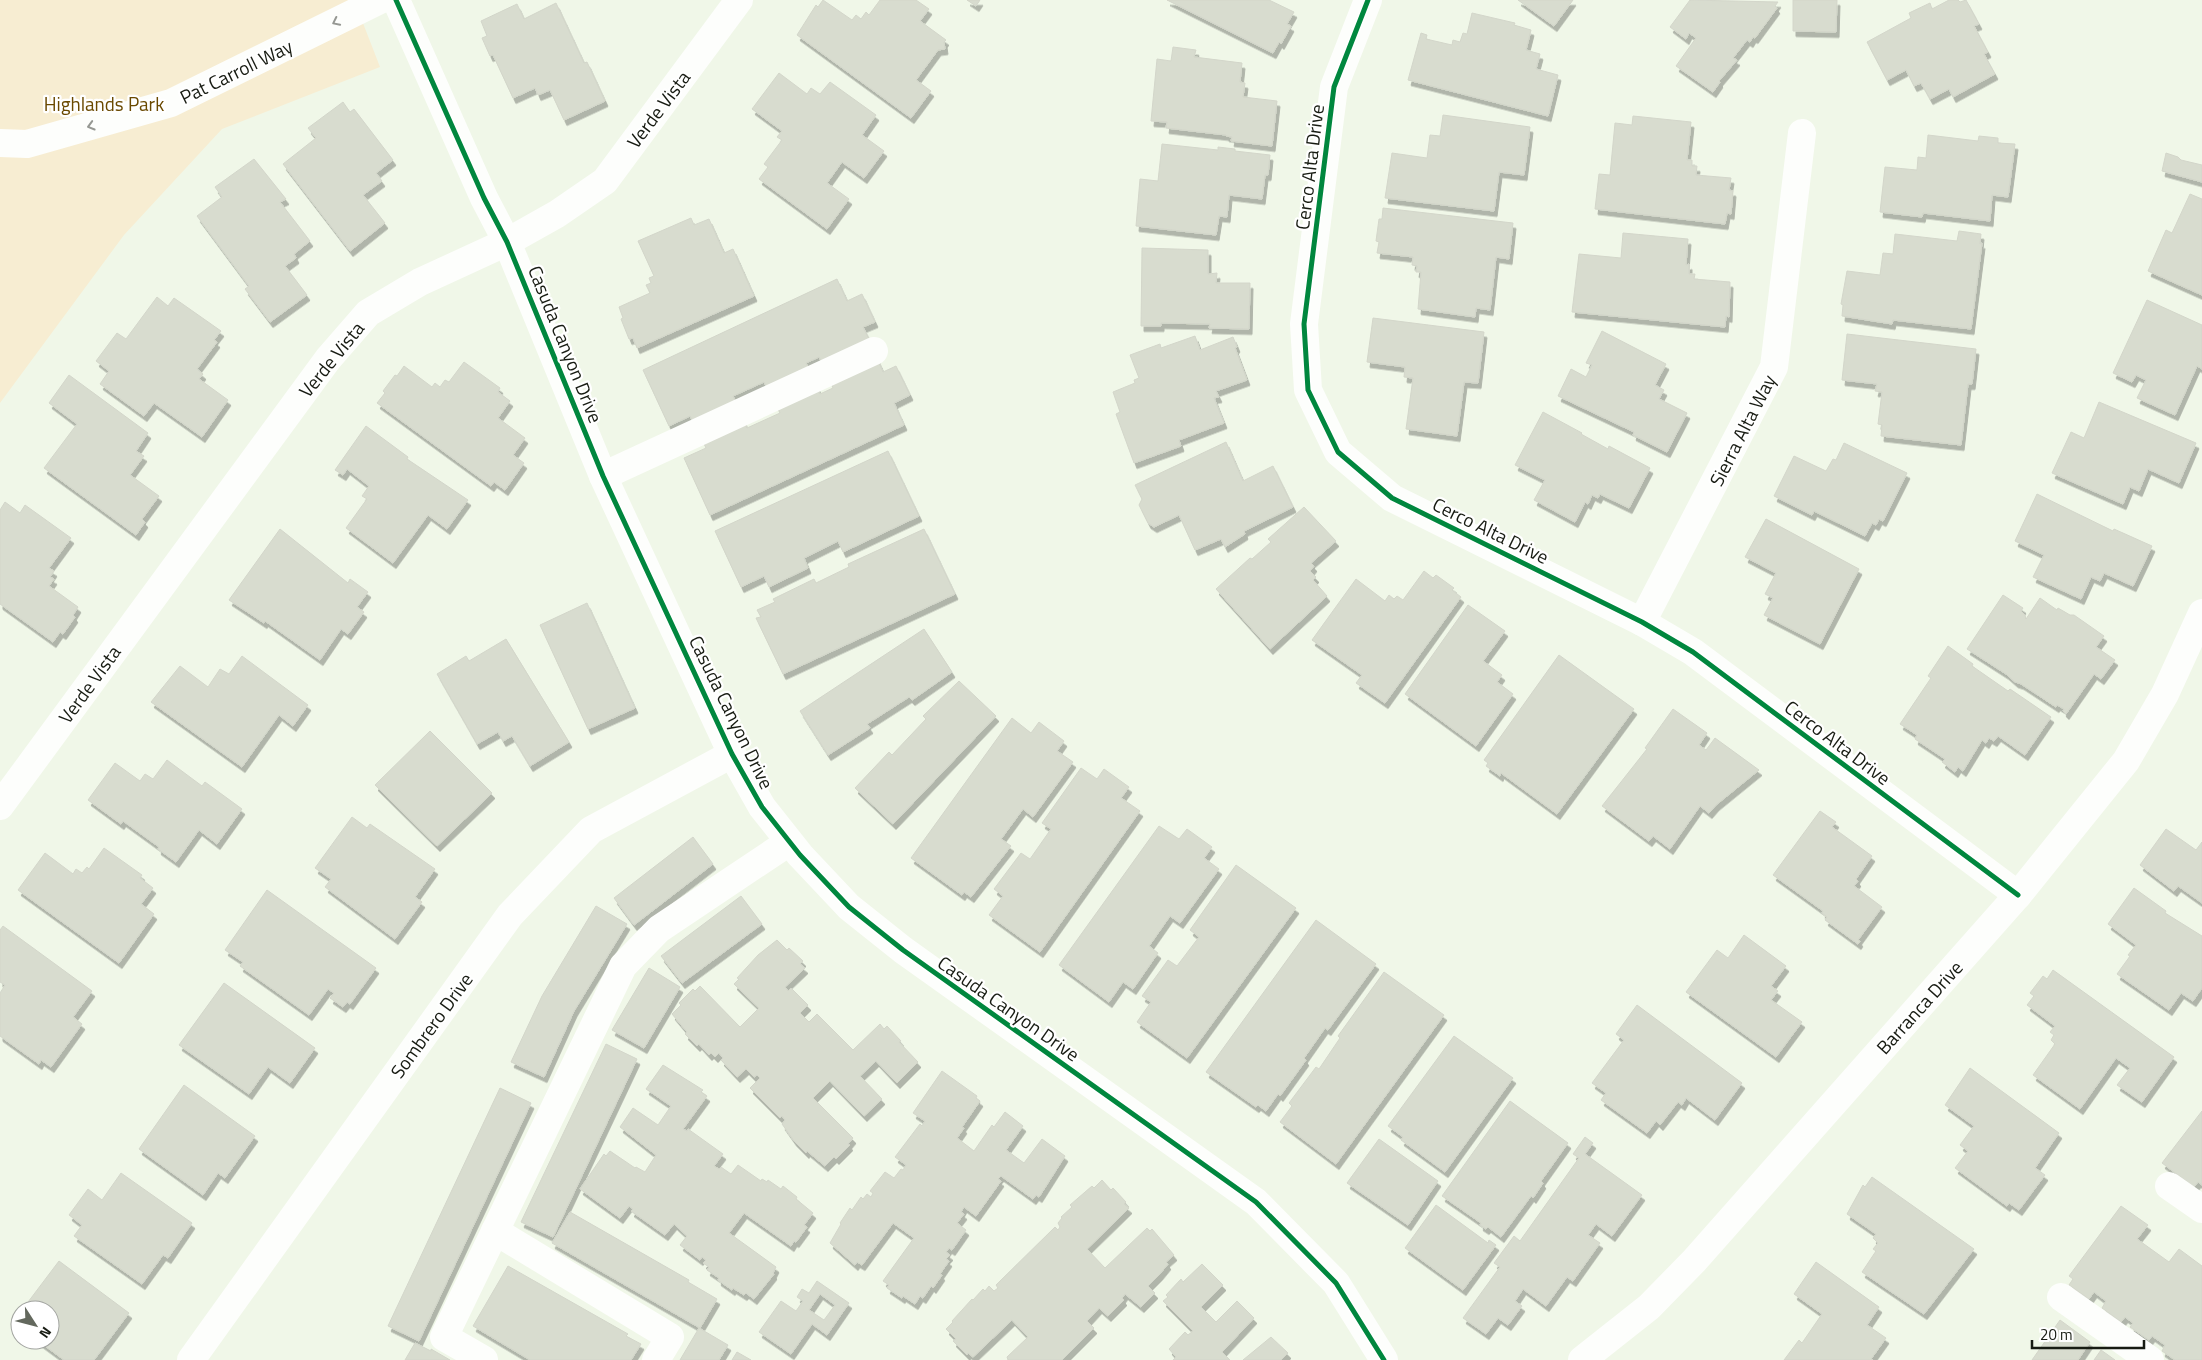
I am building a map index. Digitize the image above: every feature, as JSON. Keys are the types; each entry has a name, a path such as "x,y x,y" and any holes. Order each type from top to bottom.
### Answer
{"street":[{"name":"Pat Carroll Way","path":"0,143 27,144 171,104 380,0"},
{"name":"Casuda Canyon Drive","path":"396,0 484,198 507,242 604,476 732,754 762,807 789,842 848,907 902,950 1256,1202 1336,1283 1384,1360"},
{"name":"Verde Vista","path":"0,806 328,359 368,312 420,282 507,242 557,214 605,181 739,0"},
{"name":"Cerco Alta Drive","path":"1368,0 1334,87 1304,324 1308,390 1338,452 1392,498 1642,622 1693,652 2018,895"},
{"name":"Sierra Alta Way","path":"1642,622 1774,367 1802,133"},
{"path":"604,476 874,351"},
{"name":"Barranca Drive","path":"1582,1360 1649,1307 1694,1261 2018,895 2126,761 2165,694 2202,613"},
{"name":"Sombrero Drive","path":"191,1360 510,915 591,830 732,754"},
{"path":"484,1360 444,1337 623,966 659,929 789,842"},
{"path":"2169,1186 2202,1209"},
{"path":"495,1231 670,1337 656,1360"},
{"path":"2061,1297 2150,1360"}],"green space":[{"name":"Highlands Park","path":"0,0 354,0 380,67 222,129 124,235 0,403"}],"building":[{"path":"823,0 852,20 856,15 861,19 866,12 869,15 880,0 916,0 929,9 920,21 946,40 944,42 945,49 938,50 916,80 931,91 911,118 797,35 816,5 818,7"},
{"path":"967,0 980,0 976,6"},
{"path":"1167,0 1269,0 1294,12 1287,24 1291,26 1281,44 1279,42 1273,53"},
{"path":"1518,0 1573,0 1554,26"},
{"path":"1690,0 1778,2 1775,6 1777,8 1755,38 1753,37 1750,42 1747,40 1733,58 1737,60 1719,81 1713,92 1676,66 1696,38 1689,33 1686,39 1670,27"},
{"path":"1793,0 1837,0 1836,32 1793,31"},
{"path":"1949,0 1958,0 1960,2 1966,0 1979,24 1974,26 1988,52 1984,54 1995,74 1953,97 1949,89 1930,99 1921,83 1914,86 1906,70 1887,80 1867,42 1911,18 1909,13 1930,3 1932,9"},
{"path":"556,3 584,63 587,62 605,101 564,120 550,90 538,95 535,88 513,98 493,55 490,56 482,38 487,36 481,21 517,4 524,19"},
{"path":"1472,13 1515,23 1514,25 1531,30 1526,50 1540,54 1536,69 1558,75 1548,116 1408,80 1421,33 1427,35 1426,39 1452,45 1453,40 1460,42 1463,33 1467,34"},
{"path":"1173,47 1196,50 1194,57 1242,63 1240,82 1245,83 1243,97 1277,101 1272,146 1231,141 1232,137 1226,135 1166,128 1167,122 1151,121 1157,59 1171,61"},
{"path":"779,73 807,94 811,88 820,94 830,82 876,115 862,135 884,151 864,178 842,162 827,183 849,199 827,229 759,179 768,167 764,164 782,140 777,137 782,131 752,109"},
{"path":"343,102 350,112 354,109 393,160 376,173 382,181 363,195 385,223 350,251 283,164 316,138 308,128"},
{"path":"1443,115 1530,127 1524,175 1499,172 1494,211 1385,198 1392,153 1427,158 1430,135 1440,136"},
{"path":"1633,116 1691,122 1687,160 1692,160 1692,166 1697,166 1696,175 1731,178 1729,190 1733,191 1731,214 1727,213 1725,224 1595,209 1599,174 1610,175 1615,123 1632,125"},
{"path":"1928,135 1978,141 1979,136 1998,138 1998,143 2015,144 2008,197 1992,195 1990,221 1923,213 1922,217 1880,212 1885,167 1917,170 1918,157 1926,158"},
{"path":"1162,144 1218,150 1218,147 1270,155 1268,175 1265,175 1262,199 1229,195 1227,217 1219,216 1216,235 1136,226 1140,179 1158,181"},
{"path":"2166,153 2181,160 2202,165 2202,182 2162,171"},
{"path":"254,159 286,199 280,202 310,241 294,254 296,258 285,266 307,295 270,322 245,289 249,286 197,216 222,197 215,187"},
{"path":"2190,194 2202,199 2202,295 2148,271 2166,230 2172,233"},
{"path":"1383,208 1513,223 1509,259 1496,257 1490,310 1476,308 1475,317 1418,309 1421,272 1416,272 1417,266 1412,265 1413,257 1377,253 1379,242 1376,241 1379,219 1382,219"},
{"path":"691,218 694,225 709,219 724,253 733,249 754,296 637,348 633,338 629,339 621,319 623,318 619,307 650,293 646,285 651,283 649,278 654,276 638,241"},
{"path":"1959,231 1981,234 1980,244 1982,243 1971,329 1893,320 1892,324 1842,316 1843,305 1841,304 1847,271 1880,275 1883,253 1893,254 1895,234 1957,241"},
{"path":"1623,233 1688,239 1686,265 1689,264 1689,274 1695,274 1694,279 1730,282 1729,317 1726,316 1725,327 1572,312 1579,254 1621,258"},
{"path":"1142,248 1208,250 1208,274 1217,273 1216,283 1250,283 1249,329 1209,328 1210,324 1161,323 1161,326 1141,326"},
{"path":"837,279 847,301 862,294 875,322 863,327 872,345 824,367 819,357 806,363 811,373 769,393 764,382 733,396 738,407 695,426 690,416 669,426 643,370"},
{"path":"157,297 168,306 174,298 221,331 214,340 217,342 197,369 203,374 199,379 228,400 202,437 154,403 144,416 100,384 109,371 96,361 117,333 126,339"},
{"path":"2147,300 2202,325 2202,369 2197,366 2175,415 2137,398 2146,380 2136,375 2132,382 2113,373"},
{"path":"1373,318 1484,332 1478,383 1464,382 1457,436 1406,429 1413,378 1404,377 1405,367 1367,362"},
{"path":"1602,331 1666,364 1655,385 1664,390 1659,399 1687,413 1667,452 1633,435 1634,432 1558,396 1571,369 1586,377 1592,365 1586,363"},
{"path":"1847,334 1976,349 1972,384 1968,384 1961,445 1881,436 1882,425 1878,424 1882,392 1875,391 1877,384 1842,380"},
{"path":"1195,336 1200,350 1233,337 1237,347 1235,348 1247,380 1216,391 1219,397 1214,398 1224,423 1179,440 1181,446 1134,463 1116,414 1120,412 1113,392 1135,383 1134,380 1139,378 1130,355 1160,344 1161,348"},
{"path":"876,356 883,372 896,366 910,395 894,403 904,425 710,515 684,458 706,448 701,437 742,417 747,428 780,413 775,403 816,384 820,394 833,388 829,378"},
{"path":"464,362 500,388 498,392 510,401 498,418 525,438 513,455 524,463 505,490 494,482 491,486 377,403 385,393 383,391 404,366 432,387 435,383 440,387 445,380 449,382"},
{"path":"69,375 148,433 136,451 144,456 130,475 159,496 142,519 145,522 136,535 44,468 77,424 49,403"},
{"path":"2099,402 2196,443 2179,483 2148,469 2139,491 2130,487 2123,504 2052,473 2071,432 2084,438"},
{"path":"1543,412 1608,449 1609,446 1650,468 1629,508 1600,494 1598,498 1592,495 1588,504 1585,502 1575,522 1534,500 1545,480 1515,465"},
{"path":"366,426 408,457 407,459 468,500 447,529 428,515 393,563 346,528 367,499 362,496 369,486 347,469 343,475 335,470"},
{"path":"1226,442 1243,481 1273,466 1293,507 1244,531 1245,534 1225,547 1221,539 1195,550 1179,515 1154,527 1148,523 1139,505 1142,499 1135,485"},
{"path":"1844,443 1907,473 1883,521 1879,519 1876,525 1872,523 1865,536 1814,511 1812,515 1774,496 1794,456 1826,471 1833,459 1836,460"},
{"path":"888,451 919,516 843,552 838,541 804,558 808,568 769,587 764,576 741,587 715,531"},
{"path":"2037,494 2113,531 2114,529 2152,546 2133,586 2104,573 2100,581 2091,577 2081,599 2033,577 2044,555 2015,541"},
{"path":"5,502 20,513 25,505 71,538 49,568 54,571 50,577 54,579 49,586 78,607 73,615 75,617 63,634 60,632 53,642 0,604 0,510"},
{"path":"1304,507 1336,541 1311,563 1314,566 1310,571 1316,577 1313,580 1327,596 1270,649 1216,589 1271,542 1268,539"},
{"path":"1766,519 1859,569 1820,644 1764,615 1773,598 1765,594 1776,573 1745,557"},
{"path":"280,529 348,583 350,579 368,592 357,607 364,612 348,634 341,629 320,660 265,621 264,623 229,600"},
{"path":"924,529 955,594 783,674 756,618 761,617 757,610 775,602 773,599 814,579 816,583 849,567 848,564"},
{"path":"1424,571 1433,578 1436,575 1454,588 1452,590 1461,597 1385,703 1356,683 1362,675 1312,640 1356,579 1385,601 1389,595 1394,599 1397,596 1403,600"},
{"path":"2003,595 2023,608 2021,611 2026,619 2040,598 2057,610 2058,608 2070,615 2074,615 2104,636 2096,647 2115,660 2101,679 2094,674 2066,714 2063,711 2064,709 2057,705 2056,707 2015,682 1967,649"},
{"path":"587,603 635,708 588,729 540,625"},
{"path":"1468,605 1505,631 1483,661 1502,675 1497,682 1513,694 1476,746 1405,694"},
{"path":"924,629 952,672 912,700 909,697 867,724 870,728 828,755 800,711"},
{"path":"506,639 569,742 530,766 512,736 503,741 498,732 477,744 437,674 466,656 469,661"},
{"path":"1948,646 1973,664 1972,666 2008,691 2010,689 2051,717 2025,755 1998,736 1994,741 1989,738 1986,743 1982,740 1963,771 1958,767 1955,772 1942,762 1945,759 1915,739 1917,735 1900,724 1931,678 1928,676"},
{"path":"1559,655 1634,709 1557,814 1501,773 1500,776 1486,766 1488,763 1484,760"},
{"path":"242,656 308,705 293,726 279,715 242,767 151,702 180,666 208,687 220,669 229,674"},
{"path":"959,681 996,716 893,824 855,788 889,752 892,755 926,719 923,716"},
{"path":"1673,709 1707,733 1699,745 1706,750 1715,738 1759,770 1716,805 1709,813 1700,806 1670,849 1653,836 1649,841 1602,806 1647,749 1645,748"},
{"path":"1012,718 1031,733 1039,722 1064,741 1057,751 1073,762 1033,817 1023,809 1001,839 1011,846 971,897 964,892 962,895 911,858"},
{"path":"430,731 492,793 437,846 375,785"},
{"path":"167,760 202,786 205,782 242,809 217,844 199,830 176,862 123,821 121,824 88,800 115,763 140,781 145,774 153,779"},
{"path":"1081,768 1097,779 1104,769 1129,787 1121,798 1140,811 1040,952 989,915 1003,896 994,889 1021,853 1030,859 1051,829 1042,823"},
{"path":"1820,811 1836,822 1832,827 1872,856 1856,879 1858,881 1854,886 1882,907 1858,940 1860,941 1858,944 1825,920 1827,917 1822,913 1823,911 1773,875"},
{"path":"352,817 367,828 370,824 435,869 415,897 422,902 395,939 325,887 331,879 315,868"},
{"path":"1159,826 1179,839 1187,829 1212,847 1204,858 1219,869 1180,923 1170,916 1149,946 1158,953 1133,989 1123,982 1109,1002 1059,965"},
{"path":"2166,829 2196,850 2202,842 2202,903 2178,886 2174,891 2140,865"},
{"path":"693,837 713,864 634,925 614,898"},
{"path":"104,848 142,875 140,878 153,888 141,904 154,914 119,963 18,890 45,853 73,874 76,869 82,873 87,867 89,869"},
{"path":"1236,865 1296,908 1187,1058 1137,1022 1151,1002 1142,996 1168,960 1177,966 1199,937 1190,930"},
{"path":"2134,888 2166,911 2165,913 2202,936 2202,988 2193,1001 2181,993 2169,1010 2117,974 2136,945 2108,924"},
{"path":"267,890 376,968 350,1004 347,1002 343,1007 330,998 334,993 328,989 309,1015 240,966 243,962 225,950"},
{"path":"741,896 762,924 682,983 661,956"},
{"path":"596,906 627,924 574,1011 544,1077 511,1062 542,996"},
{"path":"1316,920 1376,964 1328,1030 1325,1028 1304,1058 1306,1060 1280,1096 1278,1094 1266,1111 1258,1105 1256,1107 1206,1072"},
{"path":"3,926 92,991 73,1017 82,1024 51,1067 41,1060 39,1064 0,1036 0,993 5,985 0,982 0,930"},
{"path":"1744,935 1786,966 1771,986 1778,991 1771,1000 1802,1022 1776,1057 1686,992 1717,950 1728,958"},
{"path":"777,940 803,961 800,964 805,968 785,987 788,991 791,988 808,1005 800,1013 809,1022 817,1014 853,1050 880,1024 884,1029 887,1026 918,1062 897,1083 876,1061 860,1076 882,1099 864,1116 830,1081 813,1098 853,1138 848,1144 850,1145 836,1159 834,1157 825,1166 807,1151 806,1153 794,1141 782,1124 785,1120 782,1116 780,1118 750,1088 760,1078 757,1075 754,1077 746,1069 737,1077 721,1060 723,1058 719,1053 715,1057 711,1053 709,1055 699,1044 697,1046 685,1034 687,1032 672,1014 681,1005 679,1003 693,989 695,991 700,986 740,1027 759,1008 734,984 739,979 737,978 758,955"},
{"path":"649,968 680,987 644,1048 612,1030"},
{"path":"2053,970 2174,1057 2142,1102 2117,1085 2130,1068 2116,1058 2080,1109 2033,1075 2055,1044 2051,1040 2054,1035 2050,1032 2055,1026 2027,1005 2034,996 2030,993 2043,976 2047,979"},
{"path":"1384,972 1444,1015 1336,1164 1280,1122 1292,1106 1289,1103 1316,1067 1319,1069 1340,1038 1338,1036"},
{"path":"224,983 315,1048 290,1083 268,1067 249,1094 179,1045"},
{"path":"1637,1005 1742,1083 1715,1120 1686,1098 1682,1105 1678,1102 1660,1125 1656,1121 1647,1133 1601,1100 1606,1093 1592,1083 1624,1040 1616,1034"},
{"path":"1454,1036 1513,1078 1445,1172 1401,1140 1403,1137 1388,1126"},
{"path":"606,1044 637,1059 553,1237 521,1222"},
{"path":"663,1065 703,1090 701,1092 707,1096 683,1129 687,1131 688,1129 723,1154 714,1166 719,1169 721,1167 731,1174 738,1165 761,1181 762,1179 767,1182 768,1180 781,1189 783,1186 813,1213 804,1225 807,1227 791,1246 744,1213 729,1233 776,1267 774,1274 754,1299 746,1293 744,1295 733,1288 732,1290 718,1280 719,1278 707,1270 709,1267 703,1263 706,1260 702,1257 700,1260 680,1245 687,1236 674,1224 665,1235 631,1211 633,1209 629,1206 620,1218 580,1189 604,1154 606,1156 610,1151 635,1168 645,1172 656,1155 620,1127 633,1108 658,1125 671,1106 646,1089"},
{"path":"1970,1068 2059,1133 2035,1168 2045,1175 2019,1210 2009,1203 2007,1206 1955,1168 1968,1151 1960,1145 1974,1126 1945,1105"},
{"path":"942,1071 977,1096 976,1098 980,1101 962,1127 964,1128 957,1138 974,1151 992,1125 994,1127 1005,1112 1023,1126 1006,1150 1024,1163 1042,1139 1065,1156 1039,1197 1036,1195 1033,1199 1001,1176 998,1179 1001,1181 976,1216 964,1207 961,1212 964,1214 957,1223 966,1230 952,1250 949,1248 946,1252 950,1255 946,1259 949,1261 940,1274 942,1275 933,1288 931,1286 923,1298 920,1296 915,1304 887,1288 889,1285 883,1281 914,1238 893,1223 862,1265 857,1262 855,1265 830,1243 850,1208 852,1210 861,1197 863,1199 867,1194 871,1197 873,1193 870,1191 885,1172 894,1178 901,1169 903,1170 906,1165 895,1157 920,1124 922,1126 925,1121 913,1113"},
{"path":"184,1085 255,1136 225,1178 218,1173 203,1195 139,1149"},
{"path":"500,1088 531,1103 419,1341 388,1326"},
{"path":"1510,1101 1568,1143 1541,1181 1543,1183 1533,1198 1531,1196 1501,1237 1488,1227 1486,1229 1480,1225 1481,1223 1442,1196"},
{"path":"2202,1111 2202,1185 2198,1182 2194,1187 2162,1163"},
{"path":"1585,1137 1593,1143 1585,1154 1642,1195 1612,1236 1596,1224 1588,1235 1600,1243 1573,1281 1567,1277 1546,1306 1523,1289 1515,1301 1522,1306 1508,1325 1498,1318 1486,1334 1463,1318 1500,1267 1494,1263 1514,1236 1520,1241 1579,1158 1573,1154"},
{"path":"1379,1139 1438,1181 1408,1225 1347,1183"},
{"path":"121,1173 192,1223 168,1258 163,1255 142,1284 74,1236 82,1225 69,1215 88,1189 102,1200"},
{"path":"1872,1177 1974,1249 1924,1314 1862,1272 1876,1251 1873,1249 1878,1243 1873,1238 1876,1234 1847,1214 1863,1185 1865,1187"},
{"path":"1102,1180 1111,1190 1113,1188 1129,1208 1087,1249 1105,1268 1147,1228 1150,1231 1152,1229 1174,1255 1166,1262 1168,1264 1148,1286 1155,1293 1141,1307 1125,1294 1122,1298 1124,1300 1108,1316 1099,1308 1087,1321 1094,1328 1062,1360 1008,1360 1007,1357 1028,1337 1012,1320 973,1357 968,1353 967,1355 953,1341 956,1339 946,1329 952,1321 983,1289 985,1291 989,1286 994,1291 998,1288 996,1285 1055,1227 1058,1230 1060,1227 1058,1223 1061,1217 1072,1207 1070,1205"},
{"path":"1436,1205 1488,1243 1489,1240 1496,1245 1463,1290 1405,1248"},
{"path":"2121,1206 2148,1225 2137,1239 2169,1262 2179,1249 2202,1266 2202,1360 2175,1360 2162,1351 2165,1345 2152,1336 2149,1340 2130,1327 2133,1323 2125,1317 2121,1322 2102,1308 2106,1301 2094,1292 2089,1299 2069,1285 2073,1279 2069,1276"},
{"path":"570,1212 689,1280 688,1282 717,1299 700,1328 552,1243"},
{"path":"59,1261 129,1313 94,1360 64,1360 50,1350 60,1350 60,1300 30,1300"},
{"path":"1816,1262 1879,1307 1867,1325 1886,1338 1871,1359 1873,1360 1784,1360 1799,1340 1802,1343 1822,1314 1794,1294"},
{"path":"1202,1264 1223,1285 1201,1307 1216,1322 1237,1301 1254,1318 1222,1352 1230,1360 1173,1360 1176,1357 1169,1349 1185,1332 1188,1335 1193,1331 1163,1301 1181,1279 1183,1282"},
{"path":"508,1266 628,1334 626,1336 641,1344 631,1360 530,1360 473,1326"},
{"path":"817,1281 849,1303 827,1335 812,1324 791,1354 759,1332 781,1301 796,1311 803,1301 797,1297 802,1289 809,1293","holes":["820,1294 835,1305 824,1320 809,1310"]},
{"path":"2060,1320 2090,1342 2078,1360 2032,1360"},
{"path":"699,1328 728,1345 719,1360 680,1360"},
{"path":"1271,1337 1288,1353 1281,1360 1243,1360"},
{"path":"415,1343 431,1351 431,1349 450,1360 405,1360"},
{"path":"2101,1350 2115,1360 2094,1360"},
{"path":"737,1352 751,1360 732,1360"}],"cycle path":[{"path":"396,0 484,198 507,242 603,476 732,754 762,807 800,855 849,907 903,950 1256,1202 1336,1283 1384,1360"},
{"path":"1368,0 1334,87 1304,324 1308,390 1338,452 1392,498 1642,622 1693,652 2018,895"}]}
